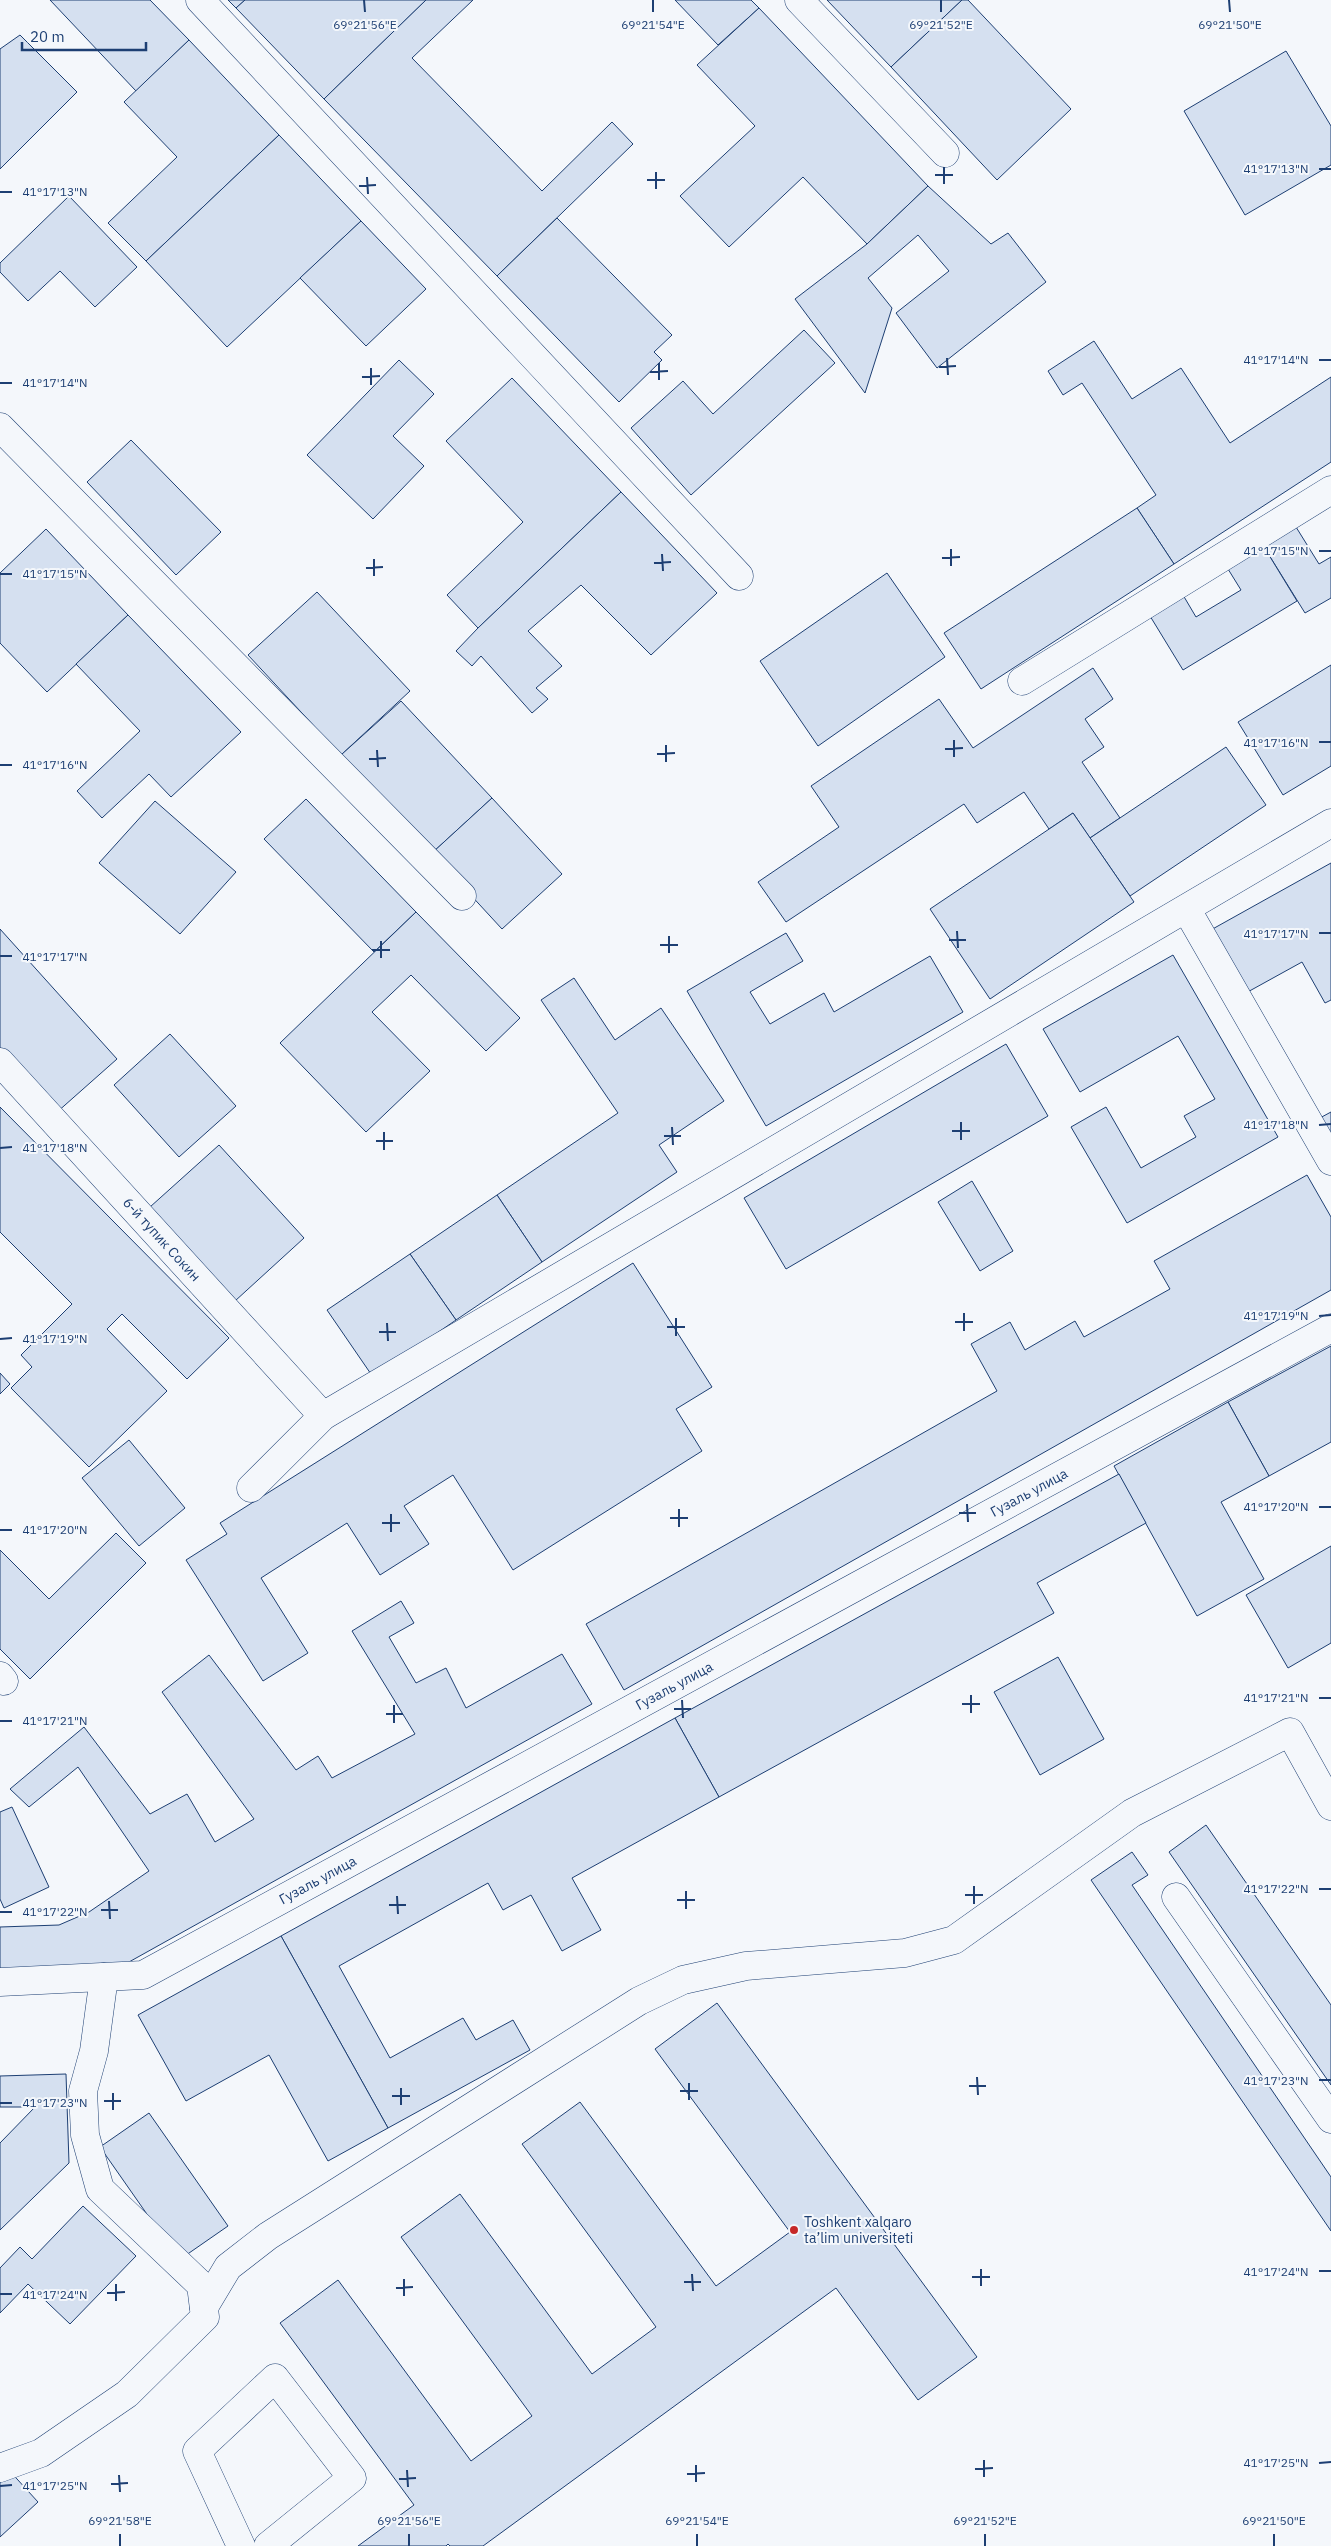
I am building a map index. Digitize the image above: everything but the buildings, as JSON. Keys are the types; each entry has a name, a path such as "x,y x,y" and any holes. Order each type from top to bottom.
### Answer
{"street":[{"path":"200,0 739,576"},
{"path":"799,0 945,153"},
{"path":"0,427 462,896"},
{"path":"1022,682 1331,490"},
{"path":"251,1488 324,1416 1187,910 1331,823"},
{"path":"1187,910 1331,1161"},
{"name":"6-й тупик Сокин","path":"0,1062 324,1416"},
{"name":"Гузаль улица","path":"0,1982 143,1975 1331,1328"},
{"path":"204,2307 228,2267 268,2236 639,2001 683,1980 746,1966 905,1953 954,1940 1132,1813 1290,1732 1331,1806"},
{"path":"1176,1897 1331,2119"},
{"path":"0,2468 41,2453 127,2394 205,2317 201,2285 100,2190 85,2135 84,2091 94,2051 104,1978"},
{"path":"241,2546 197,2451 275,2378 352,2478 268,2546"}],"place":[{"name":"Toshkent xalqaro ta’lim universiteti","path":"794,2230"}]}
